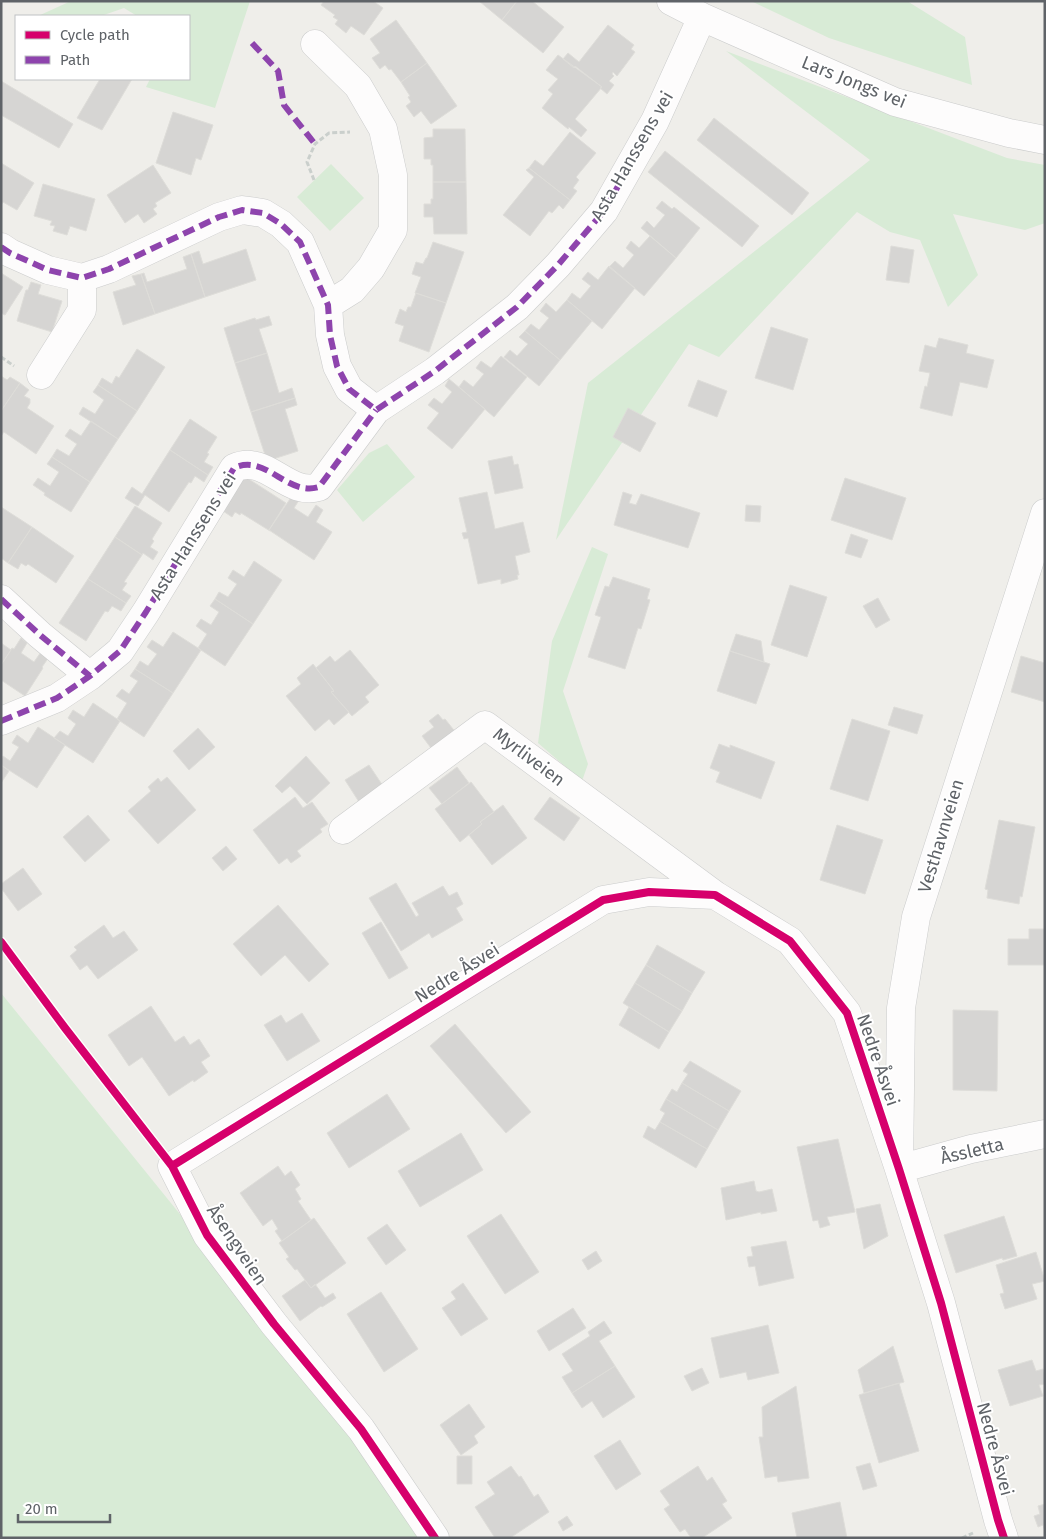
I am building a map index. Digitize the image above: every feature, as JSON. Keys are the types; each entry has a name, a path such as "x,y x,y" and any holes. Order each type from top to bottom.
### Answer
{"street":[{"name":"Lars Jongs vei","path":"671,1 702,17 896,102 1009,133 1045,140"},
{"name":"Asta Hanssens vei","path":"1,721 57,698 90,676 120,651 234,468 241,465 259,466 291,485 309,490 318,487 376,410 435,371 517,307 558,265 604,211 656,121 702,17"},
{"path":"315,44 358,86 383,129 393,175 393,230 371,268 352,290 328,305"},
{"path":"1,247 48,270 82,278 109,269 219,218 242,210 263,213 281,224 300,242 328,305 330,335 337,366 349,389 376,410"},
{"path":"41,375 82,310 82,278"},
{"name":"Vesthavnveien","path":"899,1170 901,1008 916,917 1045,513"},
{"path":"1,599 40,635 90,676"},
{"name":"Myrliveien","path":"343,830 485,725 715,895"},
{"name":"Nedre Åsvei","path":"172,1166 603,900 648,892 715,895 790,941 847,1013 899,1170 940,1303 1004,1538"},
{"name":"Åssletta","path":"899,1170 971,1149 1045,1134"},
{"name":"Åsengveien","path":"172,1166 207,1235 274,1324 361,1429 435,1538"}],"path":[{"path":"314,180 307,162 315,144 328,133 383,129"}],"green space":[{"path":"71,1 250,1 215,108 146,87 150,80 190,80 190,15 135,15 124,8 104,15 40,15"},
{"path":"751,1 907,1 965,37 972,85 829,38"},
{"path":"726,51 1007,158 1045,165 1045,223 1025,230 953,214 978,275 948,307 920,240 890,232 857,212 719,357 689,344 556,540 588,383 870,160"},
{"path":"331,164 364,198 330,231 297,197"},
{"path":"387,444 415,477 363,522 337,490 369,453"},
{"path":"592,547 608,554 563,691 588,764 582,781 538,743 552,641"},
{"path":"1,993 442,1538 1,1538"}],"building":[{"path":"324,1 373,1 383,8 364,35 351,26 346,33 335,24 338,20 333,17 335,15 321,5"},
{"path":"479,1 517,1 502,20"},
{"path":"517,1 532,1 564,27 543,53 502,20"},
{"path":"396,20 427,63 401,82 391,69 389,70 385,65 380,69 372,58 380,53 370,39"},
{"path":"608,25 634,45 631,49 635,52 617,76 613,72 614,76 609,81 614,85 607,94 600,88 602,87 563,59 568,53 579,62"},
{"path":"558,55 602,87 575,119 587,130 581,137 542,108 553,94 548,90 558,79 546,70"},
{"path":"427,63 457,106 431,124 421,111 414,117 406,106 411,102 408,97 410,96 401,82"},
{"path":"99,80 131,80 102,130 77,118"},
{"path":"1,81 73,124 59,148 1,115"},
{"path":"173,112 213,125 201,160 196,158 191,175 156,163"},
{"path":"714,118 809,193 792,215 697,140"},
{"path":"433,129 465,129 466,182 433,182 431,159 424,159 424,138 433,137"},
{"path":"570,132 596,153 576,177 579,180 573,188 577,191 570,200 529,168 535,160 543,166"},
{"path":"665,151 759,226 742,247 648,172"},
{"path":"1,163 34,183 17,210 3,202 1,205"},
{"path":"153,165 171,193 155,203 157,206 153,209 157,214 144,223 138,214 125,223 107,195"},
{"path":"529,168 570,200 563,209 559,205 552,213 549,211 530,236 503,215 534,177 526,170"},
{"path":"433,182 466,182 467,234 434,234 433,217 424,217 424,204 431,204 431,199 433,199"},
{"path":"43,184 95,199 86,231 70,226 67,235 53,231 55,226 50,225 52,221 34,216"},
{"path":"662,201 672,209 674,207 700,228 676,258 641,228 647,221 654,228 665,215 656,208"},
{"path":"650,236 676,258 644,296 609,267 615,261 623,268 634,255 626,248 631,241 639,248"},
{"path":"433,242 464,252 446,303 415,293 421,277 412,274 416,262 423,264"},
{"path":"891,246 914,250 909,283 886,280"},
{"path":"246,249 256,280 205,297 191,254 199,251 203,264"},
{"path":"191,254 205,297 155,314 141,274 144,273 147,282 187,269 183,257"},
{"path":"609,266 635,288 602,329 567,300 572,293 580,299 591,286 582,279 588,272 598,280"},
{"path":"1,273 23,287 5,315 1,313"},
{"path":"141,274 155,314 123,325 113,292 136,285 132,276"},
{"path":"31,282 41,285 38,294 62,301 52,332 17,321 26,290 28,290"},
{"path":"416,293 446,303 429,352 399,341 404,326 395,323 400,309 406,312 408,307 411,307"},
{"path":"567,300 592,321 560,360 525,331 531,324 539,330 549,318 540,311 546,303 556,312"},
{"path":"269,316 272,325 259,329 267,353 235,363 224,328 255,318 256,320"},
{"path":"771,327 808,339 793,390 755,378"},
{"path":"525,331 560,360 539,386 504,357 510,350 517,356 528,344 519,337"},
{"path":"939,338 968,345 966,353 994,360 987,388 960,382 952,416 920,408 930,373 919,371 925,345 936,348"},
{"path":"137,349 165,367 137,411 98,385 102,378 112,384 116,376 119,378"},
{"path":"267,353 279,393 292,388 295,398 251,412 235,363"},
{"path":"501,356 527,377 494,417 459,387 464,380 473,387 484,374 476,368 481,361 491,368"},
{"path":"1,376 7,380 10,377 20,383 1,411"},
{"path":"449,379 485,409 452,449 427,428 439,413 428,405 434,398 442,404 452,392 445,386"},
{"path":"698,380 727,391 717,417 688,406"},
{"path":"20,383 29,390 24,396 30,399 27,408 54,426 36,454 4,432 1,436 1,411"},
{"path":"98,385 137,411 118,439 79,414 83,407 95,414 104,400 93,392"},
{"path":"295,398 297,405 285,409 298,451 267,461 251,412"},
{"path":"628,408 656,423 640,452 613,437"},
{"path":"190,419 217,437 204,462 213,467 208,475 170,450"},
{"path":"91,421 118,439 90,482 52,457 57,449 69,456 77,444 65,436 70,429 81,436"},
{"path":"170,450 208,475 204,482 195,476 169,512 145,495 138,506 125,498 132,487 142,494"},
{"path":"512,456 514,465 518,464 523,488 495,494 488,461"},
{"path":"52,457 90,482 71,512 44,495 45,493 33,485 38,478 50,486 59,472 47,464"},
{"path":"244,476 286,503 270,531 241,513 240,515 235,512 232,517 223,511"},
{"path":"845,478 906,498 892,540 831,520"},
{"path":"487,492 495,529 523,522 530,552 515,556 519,575 517,575 518,579 501,584 501,579 478,584 468,538 464,539 462,533 467,532 459,498"},
{"path":"623,492 632,495 629,503 636,505 641,494 700,513 688,548 614,525"},
{"path":"294,493 301,497 294,508 308,517 316,505 323,510 316,522 332,532 314,560 269,530"},
{"path":"746,505 761,506 760,522 745,521"},
{"path":"135,506 162,523 152,539 154,541 150,547 158,552 153,560 115,537"},
{"path":"1,507 32,527 8,563 1,558"},
{"path":"32,527 74,556 56,583 28,564 26,566 21,563 18,569 8,563"},
{"path":"851,534 868,540 861,558 845,553"},
{"path":"115,537 142,555 124,582 127,583 122,590 131,596 126,603 88,579"},
{"path":"254,561 282,580 253,624 215,599 219,592 228,597 237,584 228,578 233,570 244,577"},
{"path":"613,577 650,589 647,599 650,600 641,629 638,628 625,669 588,657 601,617 595,615 605,586 609,587"},
{"path":"88,579 126,603 121,611 112,606 108,612 105,611 86,641 59,623"},
{"path":"790,585 827,597 807,657 771,645"},
{"path":"878,598 890,620 876,628 863,606"},
{"path":"215,599 253,624 225,666 198,648 207,634 196,626 201,619 211,625 219,612 210,606"},
{"path":"173,632 201,650 173,693 135,669 140,661 148,666 157,654 147,647 152,640 163,647"},
{"path":"736,634 761,641 764,662 730,651"},
{"path":"21,638 27,643 21,653 34,662 41,652 49,657 25,696 1,680 1,665"},
{"path":"1,643 11,650 1,665"},
{"path":"350,650 379,685 365,697 369,702 352,716 331,692 334,691 316,668 330,656 335,662"},
{"path":"730,651 770,664 756,704 717,691"},
{"path":"1021,656 1045,663 1045,702 1011,692"},
{"path":"313,664 334,691 331,692 349,712 334,725 329,719 315,731 286,696 301,684 297,678"},
{"path":"135,669 173,693 144,737 117,719 127,703 116,696 122,689 129,694 138,681 130,676"},
{"path":"93,703 120,721 93,763 54,738 60,731 68,736 76,724 68,718 73,710 84,717"},
{"path":"894,707 923,715 917,734 888,725"},
{"path":"438,714 443,720 445,719 457,734 434,752 422,736 434,727 429,721"},
{"path":"852,719 890,731 868,801 830,789"},
{"path":"38,727 65,745 37,788 1,765 1,759 3,756 10,761 19,747 12,743 17,735 28,743"},
{"path":"198,728 215,747 189,770 173,751"},
{"path":"719,744 730,748 730,745 775,762 761,799 716,782 720,772 710,768"},
{"path":"306,756 330,783 307,804 290,786 282,793 275,786"},
{"path":"1,765 9,771 1,783"},
{"path":"369,765 385,789 361,805 345,780"},
{"path":"457,767 469,783 442,804 429,788"},
{"path":"167,777 196,810 158,844 128,811 151,791 148,787 158,778 161,782"},
{"path":"471,782 494,812 480,822 482,824 460,842 435,809"},
{"path":"295,797 303,808 312,802 328,824 320,829 322,832 297,851 301,856 291,863 287,858 279,864 253,830"},
{"path":"550,797 580,818 564,841 534,819"},
{"path":"503,805 527,838 492,865 469,835 482,824 480,822"},
{"path":"88,815 110,840 85,862 63,837"},
{"path":"999,820 1035,827 1022,897 1020,896 1019,904 987,898 988,890 985,889"},
{"path":"837,825 883,840 865,894 820,880"},
{"path":"226,846 237,859 223,871 212,858"},
{"path":"23,868 42,894 18,911 1,888 1,884"},
{"path":"396,883 416,917 419,915 412,903 443,886 449,896 457,892 463,904 456,908 463,920 432,938 429,933 401,951 369,898"},
{"path":"278,905 329,964 309,982 285,955 261,976 233,944"},
{"path":"381,922 408,968 389,979 362,933"},
{"path":"104,925 113,938 124,931 138,950 98,979 87,965 80,970 70,956 77,950 74,947"},
{"path":"1029,929 1045,929 1045,965 1008,965 1008,939 1029,939"},
{"path":"657,945 705,972 692,993 646,965"},
{"path":"646,965 692,993 682,1011 635,983"},
{"path":"635,983 682,1011 669,1032 623,1003"},
{"path":"151,1006 175,1042 184,1036 190,1045 199,1039 210,1056 201,1062 208,1072 169,1096 142,1057 129,1066 108,1035"},
{"path":"629,1007 669,1032 659,1049 619,1025"},
{"path":"953,1010 998,1011 997,1091 953,1090"},
{"path":"302,1013 320,1041 287,1061 264,1025 281,1015 286,1023"},
{"path":"455,1024 531,1112 506,1133 430,1046"},
{"path":"690,1061 741,1091 729,1111 682,1083 688,1074 683,1071"},
{"path":"682,1083 729,1111 718,1130 666,1099 672,1089 677,1092"},
{"path":"387,1094 410,1129 349,1168 327,1133"},
{"path":"666,1099 718,1130 707,1149 660,1122 665,1113 660,1110"},
{"path":"660,1122 707,1149 696,1168 643,1137 648,1126 655,1130"},
{"path":"461,1133 483,1170 420,1207 398,1171"},
{"path":"838,1139 855,1212 827,1217 830,1225 820,1228 818,1220 813,1221 797,1147"},
{"path":"278,1166 285,1176 291,1171 300,1185 295,1189 301,1199 298,1201 311,1220 282,1241 275,1231 278,1229 272,1219 263,1226 240,1193"},
{"path":"754,1181 756,1191 772,1189 777,1211 761,1214 761,1212 726,1220 721,1188"},
{"path":"880,1204 888,1236 864,1249 856,1209"},
{"path":"501,1214 539,1272 505,1294 467,1236"},
{"path":"1004,1216 1017,1256 1003,1260 1002,1258 956,1273 944,1235"},
{"path":"314,1218 346,1263 311,1288 297,1269 295,1270 286,1259 289,1257 279,1243"},
{"path":"387,1224 406,1250 386,1265 367,1238"},
{"path":"786,1241 794,1278 759,1286 755,1266 749,1267 747,1257 753,1256 751,1247"},
{"path":"596,1251 602,1261 588,1270 582,1260"},
{"path":"1036,1252 1045,1281 1032,1284 1037,1299 1005,1309 1000,1294 1004,1293 996,1265"},
{"path":"305,1280 311,1288 315,1284 325,1298 333,1293 336,1298 300,1321 282,1296"},
{"path":"463,1283 488,1319 461,1336 442,1308 456,1299 451,1292"},
{"path":"381,1292 418,1349 384,1372 347,1314"},
{"path":"573,1308 586,1328 549,1351 537,1331"},
{"path":"604,1321 612,1333 599,1341 615,1366 572,1393 562,1377 573,1371 562,1354 590,1336 588,1332"},
{"path":"768,1325 779,1373 748,1380 746,1372 720,1378 711,1338"},
{"path":"893,1346 904,1382 864,1393 858,1370"},
{"path":"1032,1360 1036,1371 1043,1369 1045,1384 1039,1385 1043,1396 1010,1406 998,1370"},
{"path":"615,1366 635,1397 603,1418 592,1401 582,1408 572,1393"},
{"path":"702,1368 709,1383 692,1391 684,1376"},
{"path":"899,1383 919,1451 879,1463 859,1395"},
{"path":"796,1386 809,1478 778,1482 777,1476 765,1478 759,1437 763,1437 762,1407"},
{"path":"469,1404 485,1427 474,1436 478,1443 461,1455 440,1425"},
{"path":"620,1440 641,1474 616,1490 594,1456"},
{"path":"457,1456 472,1456 472,1484 457,1484"},
{"path":"870,1463 877,1486 863,1490 856,1467"},
{"path":"511,1466 519,1477 521,1476 534,1497 538,1494 549,1512 510,1538 495,1538 475,1507 495,1494 487,1482"},
{"path":"698,1466 707,1481 712,1477 727,1501 722,1504 732,1518 702,1538 691,1538 685,1529 680,1532 664,1509 670,1505 660,1491"},
{"path":"840,1502 847,1538 797,1538 792,1513"},
{"path":"1045,1504 1045,1531 1043,1525 1038,1527 1034,1516 1040,1514 1038,1506"},
{"path":"567,1516 573,1525 563,1531 558,1522"}],"marked path":[{"path":"252,43 278,71 284,105 315,144"},
{"path":"1,247 48,270 82,278 109,269 219,217 242,210 263,213 281,224 300,242 328,305 330,335 337,366 349,389 376,410 435,371 517,307 558,265 604,211 655,121"},
{"path":"1,721 57,698 90,676 120,651 234,468 246,465 256,466 297,486 307,488 319,487 376,410"},
{"path":"1,599 40,635 90,676"}],"cycle path":[{"path":"172,1166 603,900 649,892 715,895 790,941 847,1013 941,1303 1004,1538"},
{"path":"1,942 172,1166 207,1235 274,1324 361,1429 435,1538"}]}
